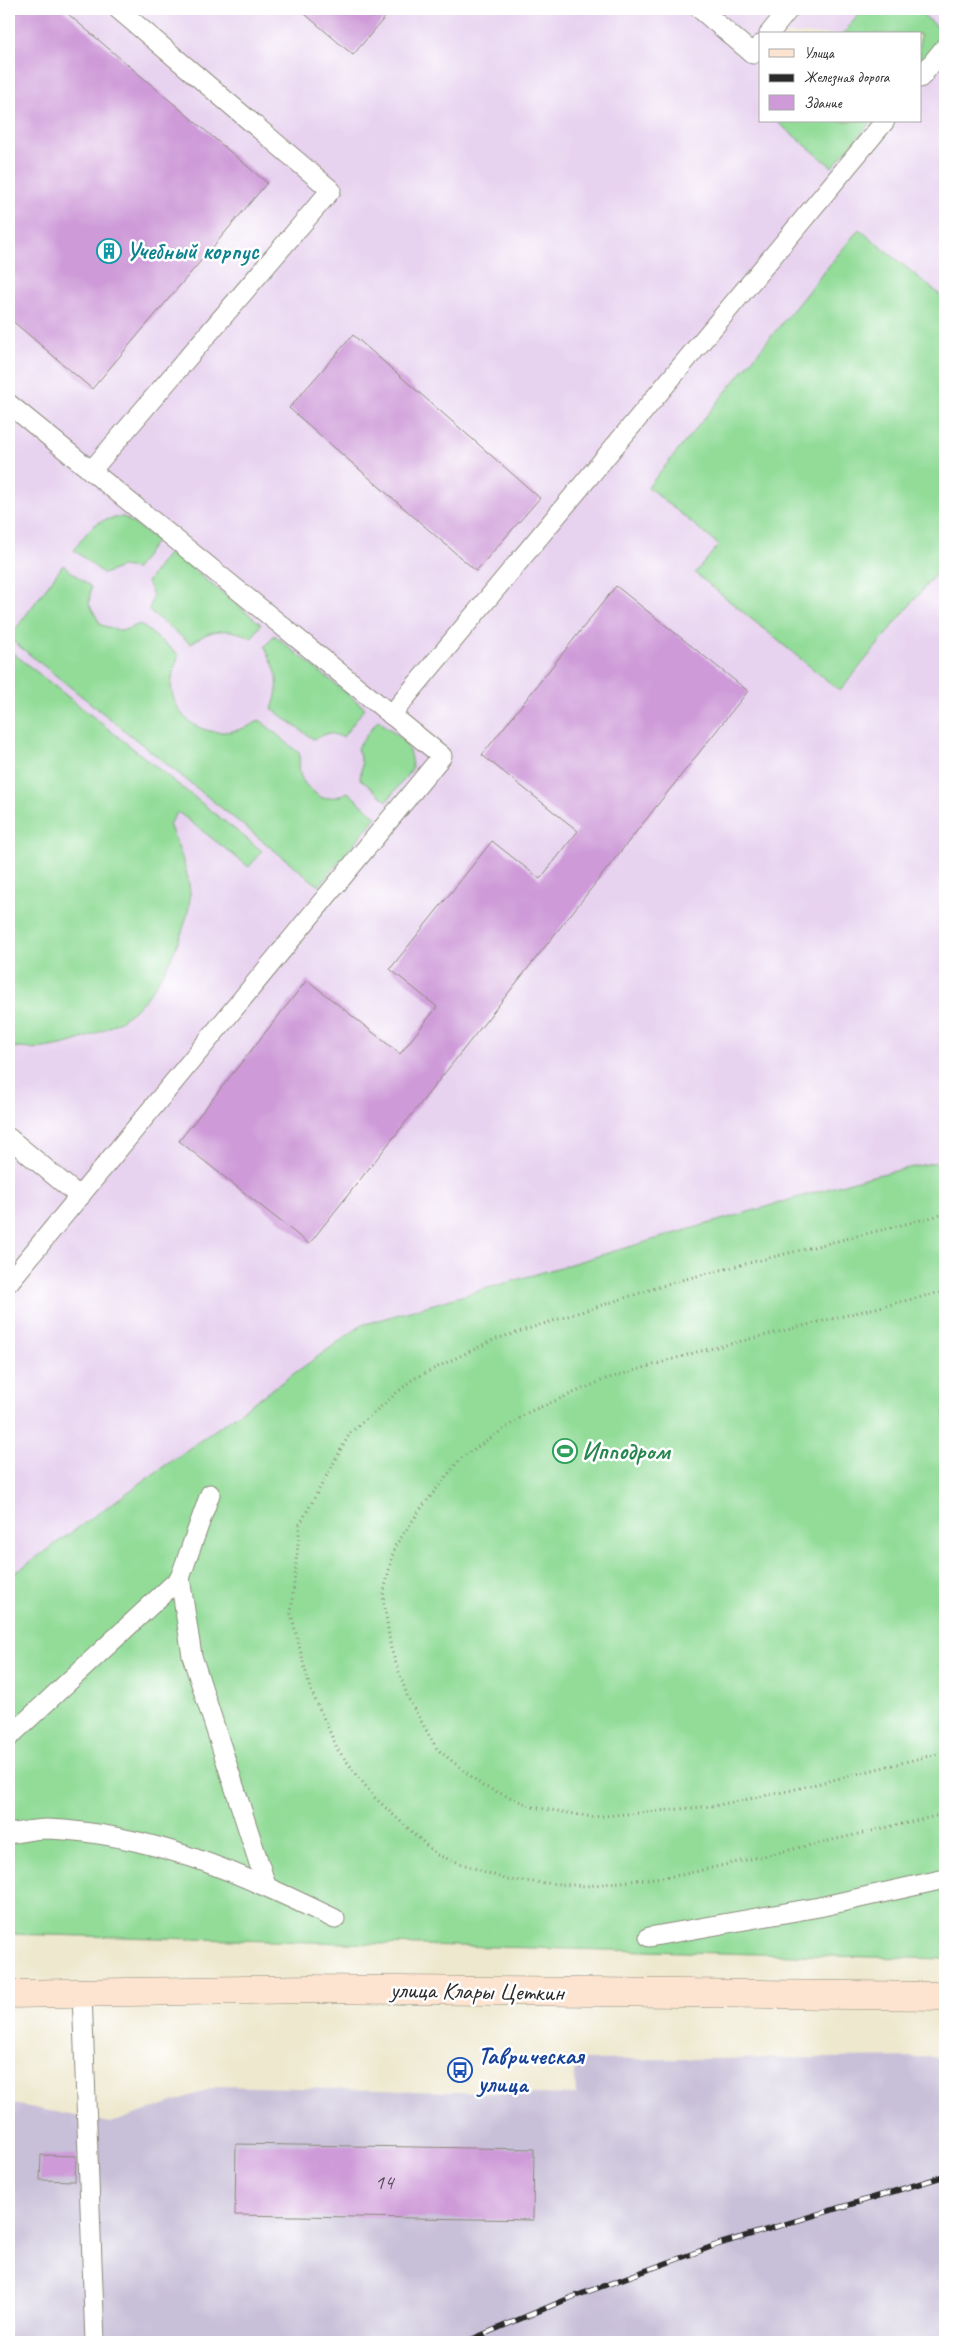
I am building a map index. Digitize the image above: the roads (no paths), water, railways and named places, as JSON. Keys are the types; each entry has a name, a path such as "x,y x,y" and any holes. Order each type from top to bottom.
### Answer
{"street":[{"name":"улица Клары Цеткин","path":"9,1994 311,1989 945,1996"}],"lane":[{"path":"90,471 331,190 118,9"},
{"path":"700,9 753,54 759,46"},
{"path":"771,32 789,9"},
{"path":"922,76 945,47"},
{"path":"391,715 885,122"},
{"path":"9,404 442,756 9,1282"},
{"path":"9,1138 80,1196"},
{"path":"9,1737 180,1578 210,1494"},
{"path":"180,1578 192,1656 266,1885"},
{"path":"9,1834 45,1829 133,1840 189,1855 266,1885 336,1918"},
{"path":"649,1937 819,1907 945,1879"},
{"path":"82,1993 95,2342"}],"railway":[{"path":"465,2342 570,2298 719,2244 945,2176"}],"place":[{"name":"Учебный корпус","path":"109,251"},
{"name":"Ипподром","path":"565,1451"},
{"name":"Таврическая улица","path":"460,2070"}]}
